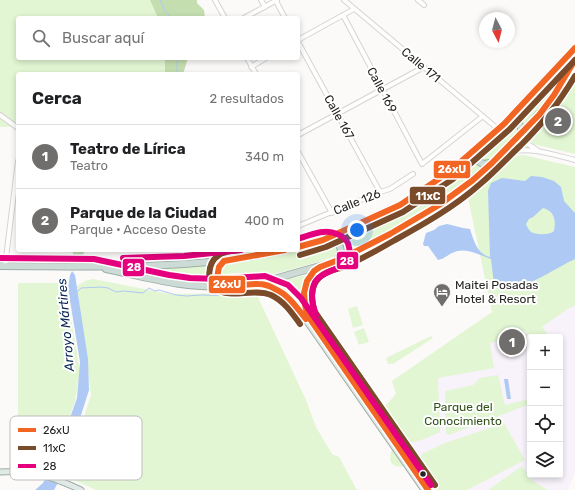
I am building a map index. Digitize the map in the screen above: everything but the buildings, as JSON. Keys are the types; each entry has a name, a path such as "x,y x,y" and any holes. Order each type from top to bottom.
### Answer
{"highway":[{"path":"300,246 323,240 400,205 449,172 504,124 575,48"},
{"path":"94,267 168,283 205,287 247,284 288,276 334,262 422,216 467,185 501,155 546,106 575,60"},
{"path":"504,124 510,121 515,122 520,126 522,132"},
{"path":"477,148 476,154 478,160 486,164 492,162"},
{"path":"323,240 335,240 340,246 340,257 334,262"},
{"path":"2,266 164,266 228,260 269,252"},
{"path":"228,260 218,268 217,276 222,283 231,286"}],"main road":[{"path":"319,267 309,276 304,289 304,301 308,316 428,490"},
{"path":"247,284 270,285 284,292 294,303 424,490"},
{"path":"0,472 10,471"},
{"path":"59,480 81,490"}],"street":[{"path":"215,0 224,16"},
{"path":"261,0 265,7"},
{"path":"248,16 276,0 284,16"},
{"name":"Calle 171","path":"344,0 498,129"},
{"path":"418,0 424,5"},
{"path":"300,40 354,9"},
{"name":"Calle 169","path":"343,15 422,164 483,116"},
{"name":"Calle 167","path":"300,45 380,192"},
{"path":"248,60 255,72"},
{"path":"252,66 262,60"},
{"path":"300,134 424,67"},
{"path":"0,115 16,127"},
{"path":"522,132 528,144 540,151"},
{"path":"501,155 518,150 540,151 575,160"},
{"path":"300,156 332,213"},
{"path":"2,266 16,174"},
{"name":"Calle 126","path":"300,225 380,192 390,190 413,174"},
{"path":"300,244 306,245"}],"shaded area":[{"name":"Parque del Conocimiento","path":"575,304 575,472 568,490 434,490 384,416 386,405 396,394 392,381 492,313"}],"green space":[{"path":"0,0 150,0 157,16 16,16 16,60 165,60 165,72 16,72 16,125 0,127"},
{"path":"150,0 197,0 197,3 204,10 205,16 157,16"},
{"path":"575,50 575,54 545,105 522,129 520,122 513,118"},
{"path":"165,60 187,60 184,72 165,72"},
{"path":"575,75 575,154 533,144 530,139 530,133 552,108"},
{"path":"507,123 516,125 519,129 518,133 496,155 487,160 481,159 478,156 479,149"},
{"path":"523,136 534,149 508,151"},
{"path":"475,154 487,165 465,184 421,214 339,259 342,253 330,238 400,206"},
{"path":"524,155 575,167 575,306 569,308 542,327 548,334 527,334 527,336 526,331 500,335 501,341 490,343 494,368 438,378 440,432 419,441 402,441 394,433 384,416 386,405 396,394 392,381 492,312 467,193 513,156"},
{"path":"328,242 335,244 337,247 334,257 262,277 234,282 227,281 221,274 224,266 231,263 288,252 300,252 300,249"},
{"path":"73,252 85,252 79,260 73,259"},
{"path":"219,264 215,274 215,279 218,284 192,283 120,269 179,268"},
{"path":"307,275 302,288 307,316 394,444 289,293 272,283"},
{"path":"93,279 170,294 256,293 306,400 316,427 332,454 339,457 357,490 96,490 74,480 142,480 142,416 84,416 91,395 77,286 85,281"},
{"path":"18,283 65,283 80,371 75,401 70,416 18,416"},
{"path":"357,306 363,325 353,328 348,309"},
{"path":"364,328 369,342 359,345 354,332"},
{"path":"431,336 433,338 393,364 388,364 386,359 388,357"},
{"path":"498,375 505,405 527,400 527,405 449,435 446,433 445,391 473,385 480,378"},
{"path":"504,423 525,460 467,490 436,490 416,461 422,454 445,443"},
{"path":"392,449 404,466 399,467 391,463 390,457"},
{"path":"522,466 527,474 527,478 530,478 548,490 488,490"}],"water":[{"path":"531,176 542,177 554,181 561,187 564,201 575,213 575,259 525,284 514,287 504,287 494,284 491,259 462,250 438,260 428,246 424,246 423,244 426,233 439,226 447,224 470,229 479,250 490,257 488,191 491,183 502,178 525,181","holes":["543,208 547,209 554,217 554,231 543,234 531,232 526,224 529,219"]},
{"name":"Arroyo Mártires","path":"72,271 75,275 88,359 89,390 81,416 71,416 77,398 80,362 68,288"},
{"path":"504,379 508,379 511,399 507,399"},
{"name":"Arroyo Mártires","path":"44,480 59,480 54,490 35,490"}],"waterway":[{"name":"Arroyo Mártires","path":"160,0 169,16"},
{"name":"Arroyo Mártires","path":"177,60 177,72"},
{"name":"Arroyo Mártires","path":"76,263 82,252"},
{"path":"77,292 81,288 101,287 108,288 116,292 124,291 143,293 149,288 155,291 159,290 176,295 187,296 245,296 254,291 277,298"}],"transit line":[{"name":"26xU","path":"300,246 323,240 400,205 449,172 504,124 575,48"},
{"name":"26xU","path":"428,490 308,316 304,293 307,281 314,271 320,267 341,259 390,234 439,205 473,180 492,163 539,115 554,95 575,60"},
{"name":"11xC","path":"300,255 326,247 403,212 453,179 510,129 575,60"},
{"name":"11xC","path":"435,485 315,312 312,299 314,286 319,278 324,274 363,258 417,228 469,193 485,180 537,128 557,104 575,76"},
{"name":"28","path":"300,238 318,233 332,232 343,237 348,243 349,247 347,261 343,265 319,277 313,286 312,298 316,315"},
{"name":"28","path":"123,258 184,256 222,252"},
{"name":"11xC","path":"226,252 215,259 210,268 210,279 214,288 231,294 258,292 271,295 284,304 300,324"},
{"name":"26xU","path":"274,252 224,261 219,267 217,278 221,282 230,285 236,286 258,284 271,287 289,298 306,319"},
{"name":"28","path":"0,258 94,259 190,278 218,279 265,276 288,285 301,298 431,485"}],"place":[{"name":"Parque de la Ciudad","path":"558,121"},
{"name":"Maitei Posadas Hotel & Resort","path":"442,307"},
{"name":"Teatro de Lírica","path":"512,342"}]}
